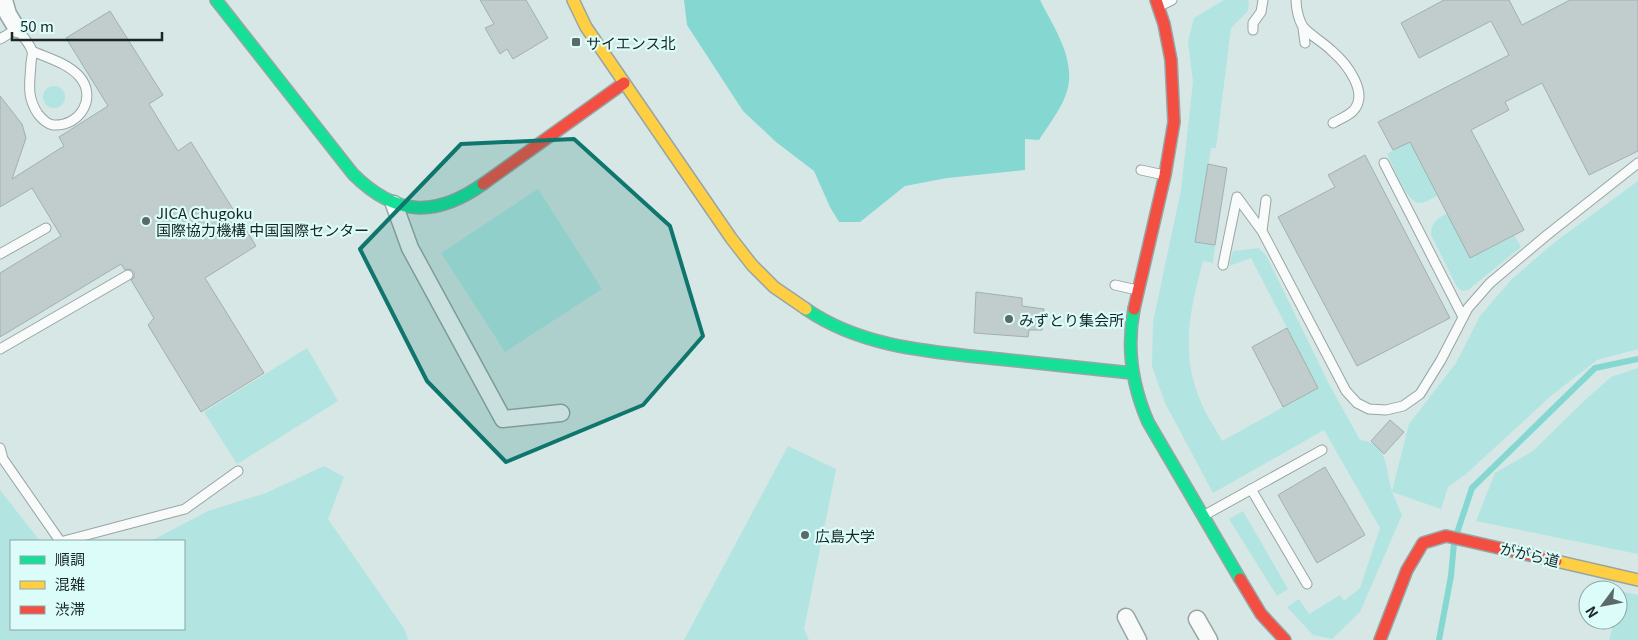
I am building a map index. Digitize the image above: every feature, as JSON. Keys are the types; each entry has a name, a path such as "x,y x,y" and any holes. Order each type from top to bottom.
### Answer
{"street":[{"path":"4,0 8,14 18,29"},
{"path":"216,0 353,174 372,192 394,204 425,208 441,206 456,201 470,193 624,83"},
{"path":"573,0 586,26 624,83 725,230 752,265 774,287 820,319 865,338 920,351 1132,373"},
{"path":"1157,3 1168,42 1174,96 1174,122 1165,175 1137,290 1130,328 1132,373 1138,399 1148,422 1261,614 1285,640"},
{"path":"394,204 410,248 503,419 561,413"},
{"name":"ががら道","path":"1380,640 1407,570 1423,543 1446,536 1638,580"},
{"path":"1126,617 1138,640"},
{"path":"1197,619 1209,640"}],"lane":[{"path":"1157,3 1172,0"},
{"path":"1252,30 1253,23 1261,12 1263,0"},
{"path":"1296,0 1305,43"},
{"path":"1303,28 1334,52 1351,72 1360,90 1358,103 1353,111 1334,123"},
{"path":"0,39 18,29 32,51 67,66 80,77 88,99 84,110 76,118 62,124 51,125 42,119 35,110 29,95 32,51"},
{"path":"1384,163 1463,317"},
{"path":"1223,265 1237,196 1262,231 1346,391 1357,403 1369,409 1386,410 1403,406 1420,394 1468,308 1490,283 1638,163"},
{"path":"1141,170 1165,175"},
{"path":"1262,231 1266,200"},
{"path":"0,254 46,228"},
{"path":"0,349 128,275"},
{"path":"1114,285 1137,290"},
{"path":"0,448 3,459 61,540"},
{"path":"1203,516 1322,450"},
{"path":"66,540 185,508 238,471"},
{"path":"1251,489 1307,584"}],"highlighted area":[{"path":"574,139 670,226 703,336 643,405 506,462 427,381 360,249 461,144"}],"shaded area":[{"path":"684,0 1040,0 1063,47 1067,59 1069,84 1060,108 1039,140 1025,139 1025,170 947,178 905,186 860,222 839,222 814,171 776,142 743,111 687,25"},
{"path":"1224,0 1248,0 1249,3 1248,11 1231,28 1216,148 1211,148 1196,242 1215,245 1213,263 1203,261 1194,296 1189,330 1190,364 1194,382 1200,400 1222,441 1318,388 1251,258 1229,266 1233,251 1259,248 1267,257 1329,384 1360,440 1376,446 1381,452 1392,491 1409,424 1456,363 1480,316 1512,279 1555,242 1638,181 1638,349 1597,360 1552,395 1466,474 1448,487 1441,509 1392,492 1402,515 1360,612 1332,639 1313,635 1287,607 1299,599 1309,614 1340,595 1344,601 1360,588 1380,528 1324,430 1213,493 1165,403 1152,366 1153,322 1181,190 1193,82 1188,42 1194,18"},
{"path":"54,86 62,89 65,97 62,105 54,108 46,105 43,97 46,89"},
{"path":"1403,129 1438,195 1424,202 1414,201 1409,196 1387,154 1401,146"},
{"path":"538,189 602,289 505,352 441,253"},
{"path":"1447,213 1514,235 1521,247 1468,290 1462,291 1457,287 1431,235 1435,221"},
{"path":"307,348 338,401 237,464 204,412"},
{"path":"1638,368 1638,554 1476,521 1495,473 1533,451 1611,377"},
{"path":"788,446 836,469 804,629 809,640 684,640"},
{"path":"324,466 344,477 328,519 405,630 408,640 0,640 0,490 39,540 10,540 10,630 185,630 185,540 153,540 208,511 266,493"},
{"path":"1243,511 1288,589 1277,596 1229,519"},
{"path":"1628,593 1638,595 1638,640 1609,640 1612,630 1628,630"}],"building":[{"path":"480,0 526,0 548,38 513,59 507,49 500,54 485,28 494,24"},
{"path":"1444,0 1509,0 1522,25 1570,0 1638,0 1638,151 1589,175 1542,83 1505,102 1509,110 1471,130 1524,230 1470,258 1410,142 1393,150 1378,122 1509,55 1491,21 1419,58 1401,23"},
{"name":"JICA Chugoku 国際協力機構 中国国際センター","path":"110,11 163,95 149,104 178,151 191,142 256,246 205,278 264,373 201,412 148,325 154,318 131,280 134,278 134,272 131,269 125,270 121,264 0,337 0,273 61,236 32,188 0,207 0,96 22,124 26,138 12,179 64,146 59,137 108,106 66,38"},
{"path":"1365,155 1450,318 1357,366 1278,217 1335,187 1328,175"},
{"path":"1208,164 1227,168 1215,245 1195,242"},
{"name":"みずとり集会所","path":"976,292 1022,298 1022,306 1044,309 1042,330 1029,330 1028,337 974,333"},
{"path":"1287,328 1318,388 1283,407 1252,347"},
{"path":"1390,420 1404,432 1384,454 1371,441"},
{"path":"1325,467 1365,535 1317,563 1278,495"}],"waterway":[{"path":"1457,533 1472,488 1595,368 1638,359"},
{"path":"1439,640 1451,576 1454,543"}],"traffic: fast":[{"path":"216,0 353,174 369,188 384,198 400,205 416,208 448,203 483,184"},
{"path":"806,309 850,332 899,346 949,354 1132,373"},
{"path":"1134,309 1131,338 1132,367 1142,408 1148,422 1240,579"}],"traffic: slow":[{"path":"573,0 586,27 731,238 752,265 774,287 806,309"},
{"path":"1556,561 1638,580"}],"traffic: jam":[{"path":"1134,309 1165,175 1174,122 1171,60 1164,24 1156,0"},
{"path":"483,184 624,83"},
{"path":"1380,640 1407,570 1423,543 1446,536 1556,561"},
{"path":"1240,579 1261,614 1285,640"}],"place":[{"name":"サイエンス北","path":"576,42"},
{"name":"JICA Chugoku 国際協力機構 中国国際センター","path":"146,221"},
{"name":"みずとり集会所","path":"1009,319"},
{"name":"広島大学","path":"805,535"}]}
